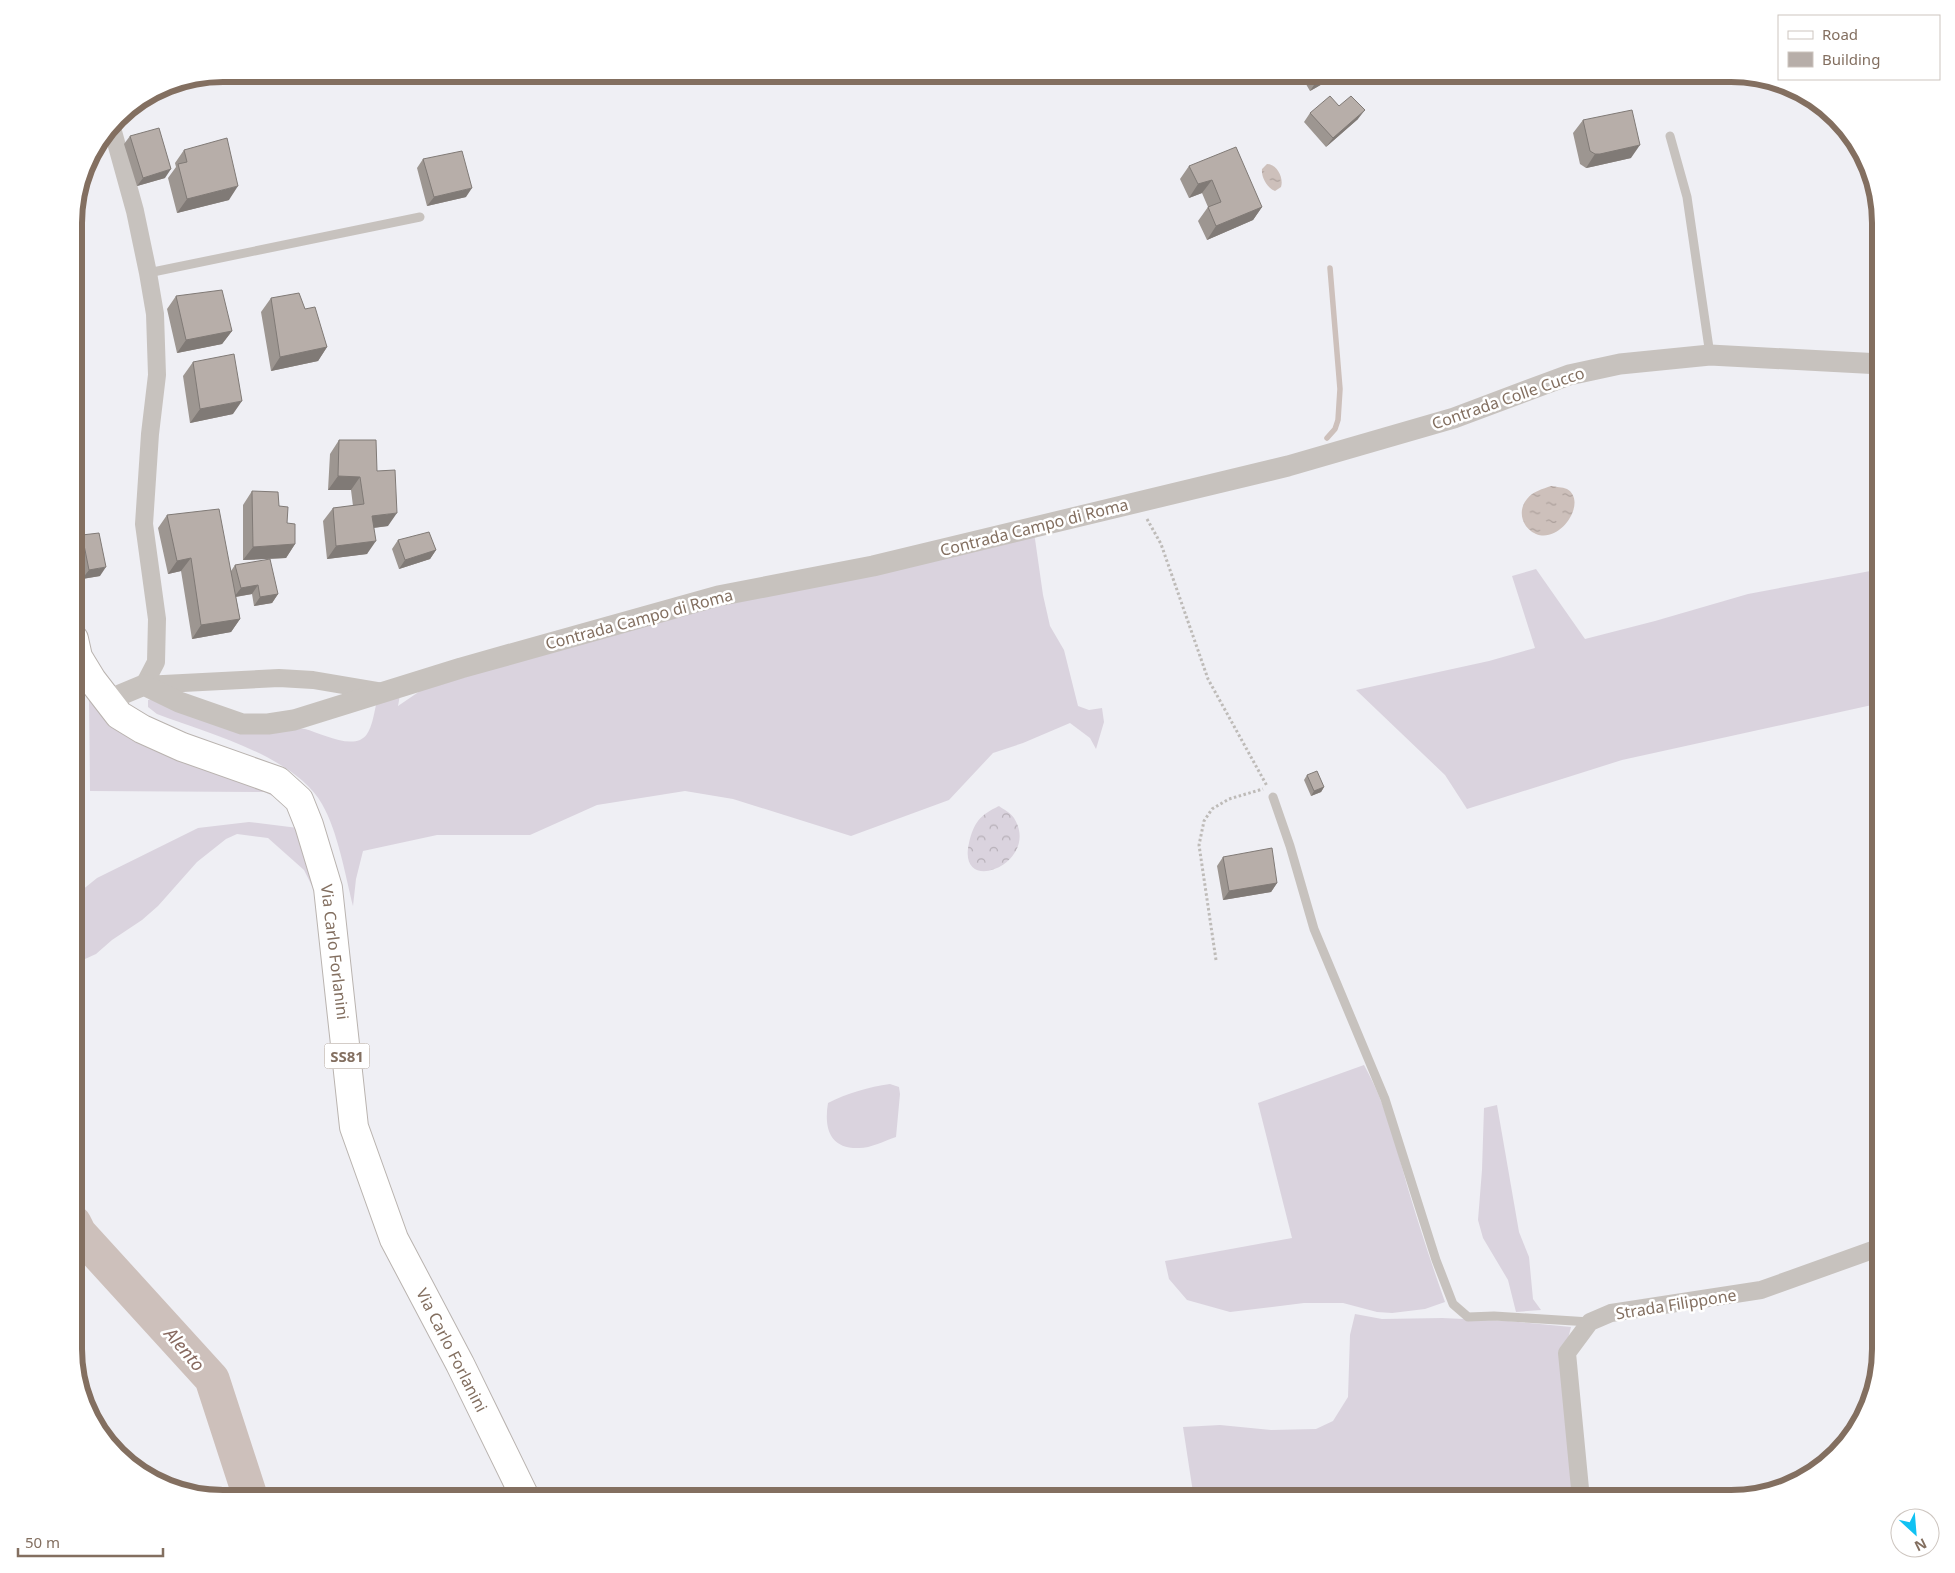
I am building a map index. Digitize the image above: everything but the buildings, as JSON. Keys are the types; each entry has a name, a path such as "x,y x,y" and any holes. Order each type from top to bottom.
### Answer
{"main road":[{"name":"SS81","path":"83,665 108,700"},
{"name":"Via Carlo Forlanini","path":"108,700 119,715 142,729 182,747 278,781 298,800 309,825 328,888 354,1127 394,1239 460,1364 522,1490"}],"street":[{"path":"114,135 135,211 155,314 157,374 150,434 144,524 157,618 156,662 144,684"},
{"name":"Contrada Colle Cucco","path":"1142,501 1288,466 1454,418 1568,375 1620,364 1710,355 1872,364"},
{"name":"Contrada Campo di Roma","path":"144,684 178,702 242,724 268,724 294,720 470,665 718,596 873,566 1142,501"},
{"path":"108,700 144,684 279,678 313,680 388,692"},
{"name":"Strada Filippone","path":"1590,1322 1611,1313 1761,1290 1872,1250"},
{"path":"1580,1490 1568,1353 1590,1322"}],"lane":[{"path":"1670,136 1687,197 1710,355"},
{"path":"148,273 420,218"},
{"path":"1273,797 1290,846 1314,929 1385,1099 1436,1260 1453,1304 1468,1317 1494,1316 1590,1322"}],"path":[{"path":"1142,501 1152,529 1161,544 1208,679 1273,797"},
{"path":"1216,960 1199,845 1204,821 1212,809 1224,802 1268,787"}],"green space":[{"path":"1034,532 1043,595 1050,626 1064,650 1078,706 1089,710 1102,708 1104,722 1096,749 1090,738 1070,723 1023,743 993,753 949,800 851,836 733,799 685,791 597,805 530,835 437,835 363,851 356,879 353,906 328,815 309,787 292,772 271,759 224,738 157,714 148,707 148,700 152,699 286,727 305,729 338,740 354,741 362,739 369,731 376,705 400,695 398,706 420,691 528,657 709,607"},
{"path":"1536,569 1585,639 1748,594 1872,571 1872,705 1622,760 1467,809 1445,775 1356,690 1489,661 1535,648 1512,576"},
{"path":"99,697 133,729 156,740 265,781 282,792 297,806 306,828 321,894 326,927 332,1023 315,892 304,870 268,838 237,834 226,839 197,862 158,906 142,920 112,940 96,954 83,960 83,889 97,878 198,828 249,822 306,829 288,804 265,792 90,791 89,699"},
{"path":"999,806 1014,818 1020,834 1017,849 1009,860 997,868 985,871 974,869 968,860 969,843 973,830 982,816"},
{"path":"1364,1065 1379,1095 1390,1127 1417,1220 1445,1302 1425,1309 1392,1313 1377,1312 1343,1303 1304,1303 1230,1312 1187,1300 1169,1279 1165,1261 1292,1238 1258,1103"},
{"path":"890,1084 899,1087 900,1094 896,1137 862,1148 848,1147 834,1140 828,1128 828,1103 858,1091"},
{"path":"1497,1105 1519,1232 1529,1257 1533,1299 1541,1310 1516,1312 1508,1280 1483,1238 1478,1220 1484,1108"},
{"path":"1355,1314 1382,1319 1442,1318 1508,1321 1571,1327 1566,1347 1575,1490 1193,1490 1183,1427 1220,1425 1271,1430 1316,1429 1333,1421 1348,1397 1350,1335"}],"water":[{"path":"1267,164 1274,166 1281,176 1281,187 1275,191 1267,185 1262,175 1262,169"},
{"path":"1551,486 1567,489 1573,495 1575,502 1573,511 1569,520 1554,533 1536,534 1527,528 1524,523 1522,509 1532,494"}],"waterway":[{"path":"1327,438 1335,429 1338,420 1340,389 1330,268"},
{"name":"Alento","path":"83,1237 212,1379 248,1490"}]}
